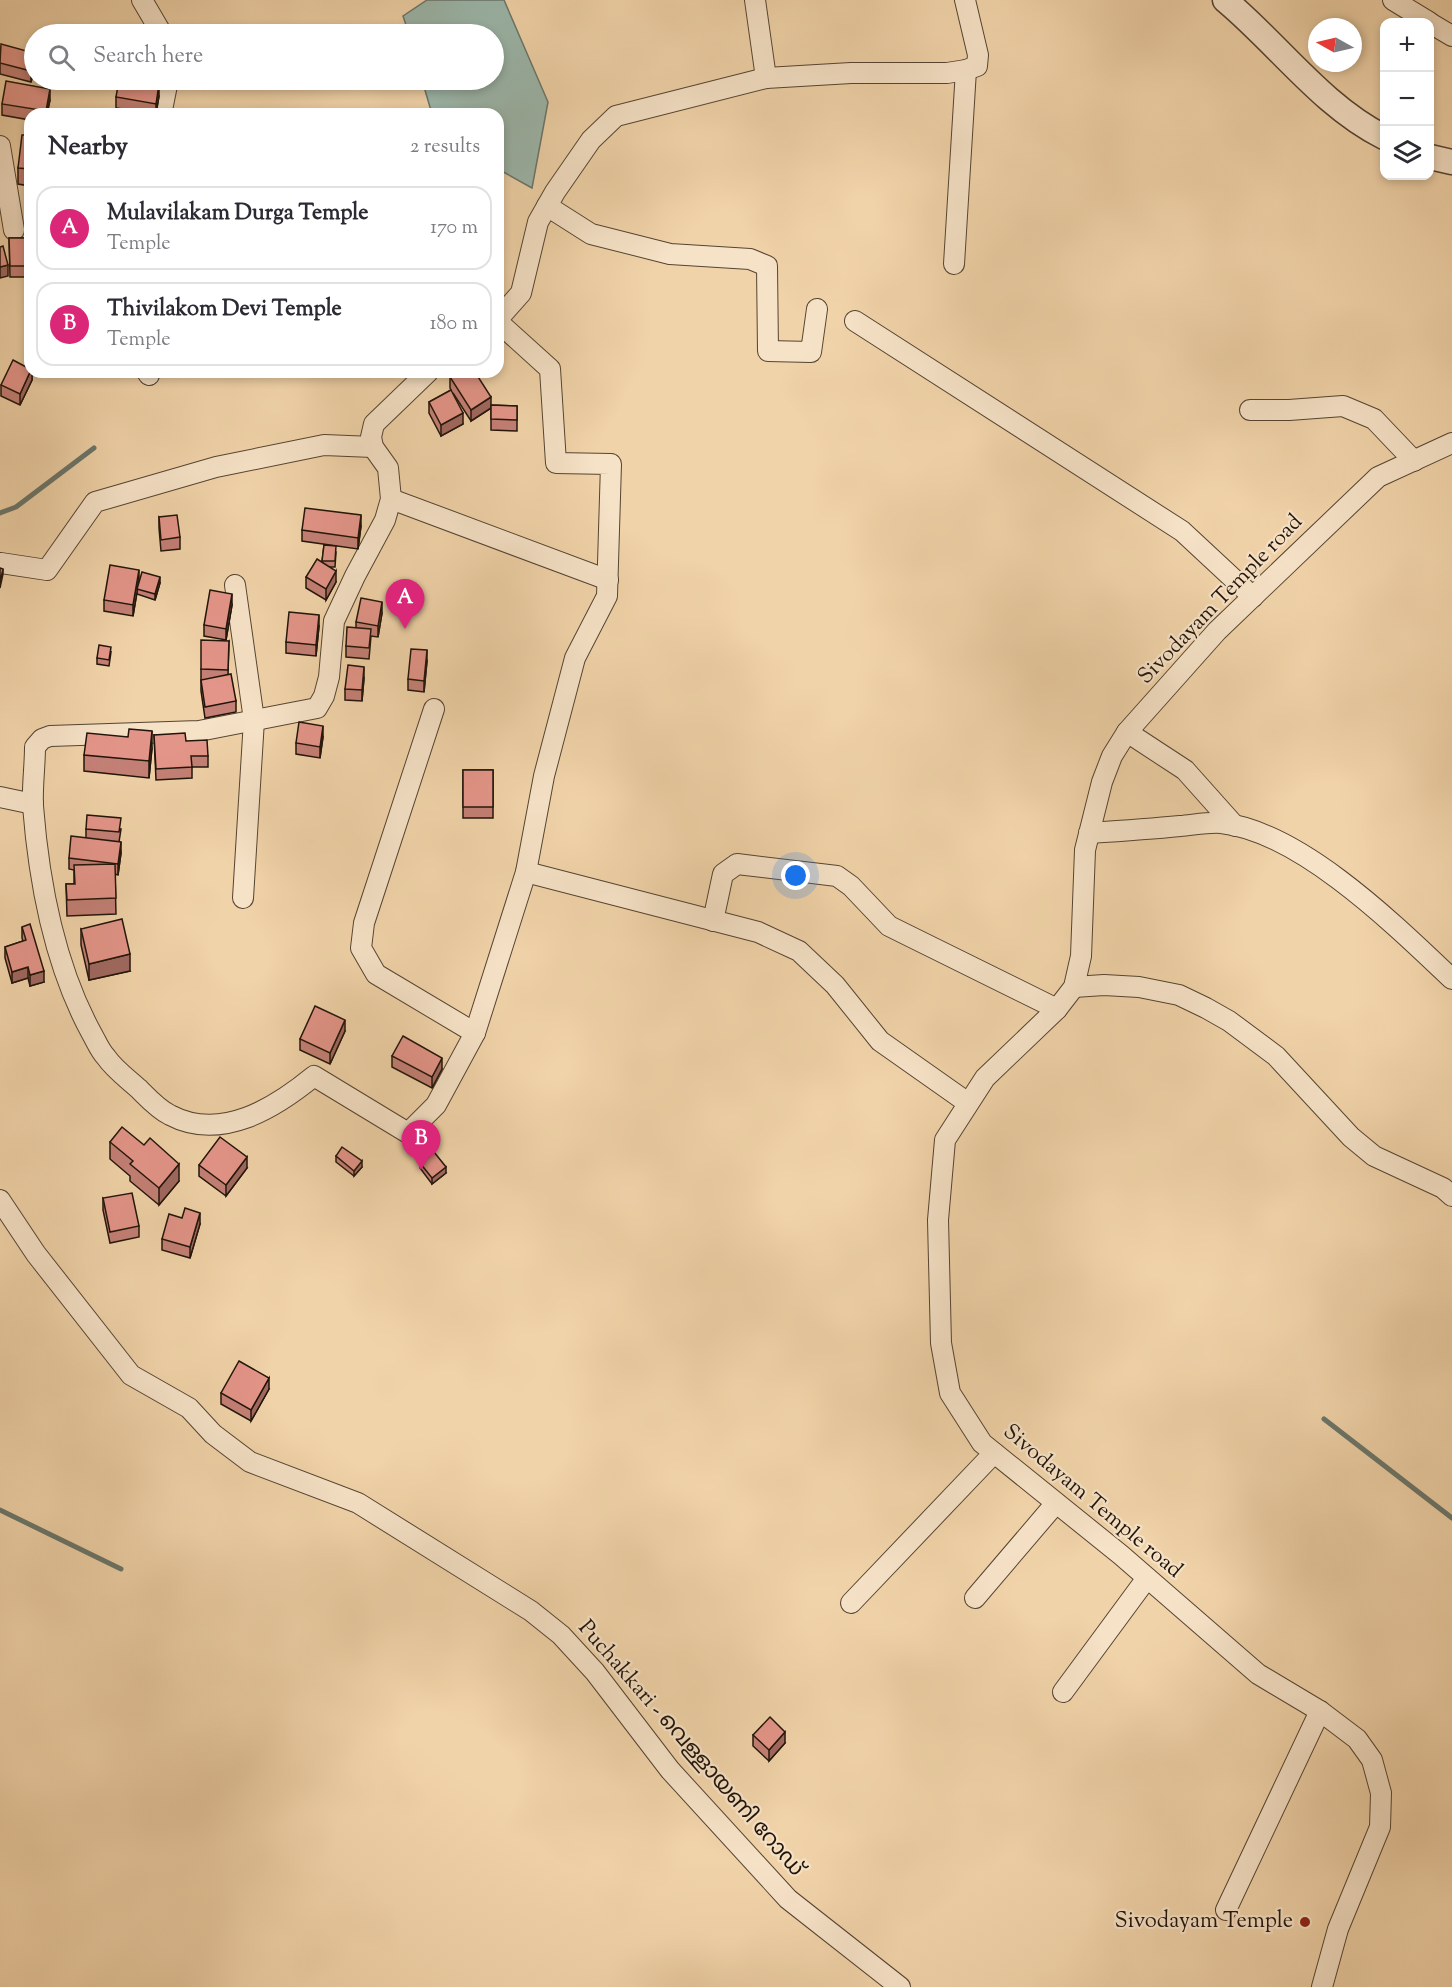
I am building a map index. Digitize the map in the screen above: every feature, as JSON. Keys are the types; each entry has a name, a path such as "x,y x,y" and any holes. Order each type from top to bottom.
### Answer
{"street":[{"path":"142,0 156,24"},
{"path":"755,0 766,78"},
{"path":"504,314 521,293 538,222 547,206 591,140 616,116 766,78 851,73 947,73 966,70 977,66 978,55 965,0"},
{"path":"1225,0 1327,96 1365,128 1380,135"},
{"path":"1393,0 1421,18"},
{"path":"1434,26 1452,36"},
{"path":"954,264 966,70"},
{"path":"162,108 166,90"},
{"path":"0,146 15,230"},
{"path":"1434,158 1452,162"},
{"path":"547,206 591,234 670,254 750,259 767,266 768,351 811,352 817,309"},
{"path":"855,321 1182,531 1253,597"},
{"path":"422,378 374,424 371,437 373,447 388,468 391,499 385,520 334,621 328,677 324,696 317,708 199,731 50,736 42,739 35,747 33,804 44,884 60,962 80,1012 106,1058 150,1100 169,1115 199,1125 231,1122 263,1112 292,1094 314,1076 408,1133 436,1105 475,1033 526,872 544,776 575,658 607,596 608,580 611,464 556,464 550,369 504,327"},
{"path":"1250,410 1289,411 1343,406 1374,419 1414,461"},
{"name":"Sivodayam Temple road","path":"1322,1987 1338,1929 1380,1827 1381,1793 1372,1760 1357,1739 1320,1711 1258,1674 1147,1578 982,1443 950,1393 940,1344 938,1220 945,1140 985,1078 1057,1009 1074,987 1081,956 1085,850 1102,783 1112,756 1127,732 1217,631 1378,477 1452,444"},
{"path":"0,563 47,570 95,502 216,467 313,447 324,445 373,447"},
{"path":"391,499 608,580"},
{"path":"235,585 254,720 243,898"},
{"path":"434,709 364,922 361,948 376,974 475,1033"},
{"path":"1127,732 1185,770 1235,826"},
{"path":"0,797 33,804"},
{"path":"1089,833 1220,823 1250,830 1285,846 1322,868 1384,914 1452,979"},
{"path":"713,921 723,874 737,864 837,876 851,886 889,927 1057,1009"},
{"path":"526,872 758,932 799,951 836,985 880,1041 968,1103"},
{"path":"1074,987 1139,987 1179,995 1206,1008 1276,1056 1351,1137 1374,1156 1443,1188 1452,1196"},
{"name":"Puchakkari - വെള്ളായണി റോഡ്","path":"0,1200 36,1254 131,1376 189,1408 213,1434 250,1462 358,1503 531,1611 561,1635 596,1672 670,1770 788,1899 900,1987"},
{"path":"851,1603 994,1453"},
{"path":"975,1598 1056,1503"},
{"path":"1063,1692 1147,1578"},
{"path":"1226,1910 1320,1711"}],"shaded area":[{"path":"427,0 504,0 548,102 532,188 504,172 504,108 430,108 425,90 504,90 504,24 406,24 403,16"}],"building":[{"path":"1,44 24,50 24,69 0,63"},
{"path":"6,81 24,84 24,90 50,90 47,108 2,104"},
{"path":"117,90 158,90 156,104 116,97"},
{"path":"22,135 24,135 24,168 18,168"},
{"path":"9,238 24,238 24,266 10,266"},
{"path":"3,246 8,265 0,267 0,247"},
{"path":"13,360 24,366 24,378 27,378 20,394 1,385"},
{"path":"451,378 479,378 491,397 471,410"},
{"path":"451,390 463,413 441,425 429,402"},
{"path":"491,405 517,406 517,420 491,419"},
{"path":"305,508 361,515 358,538 302,530"},
{"path":"177,515 180,537 161,540 159,517"},
{"path":"324,545 336,546 335,561 322,561"},
{"path":"317,559 336,571 326,589 306,577"},
{"path":"110,565 139,570 133,605 104,600"},
{"path":"142,572 160,577 155,594 137,589"},
{"path":"210,590 232,594 226,629 204,625"},
{"path":"361,598 382,602 378,626 356,622"},
{"path":"289,612 319,615 316,645 286,642"},
{"path":"347,627 371,629 369,648 346,646"},
{"path":"201,640 229,641 228,670 201,669"},
{"path":"99,645 111,647 109,660 97,658"},
{"path":"411,649 427,650 424,681 408,679"},
{"path":"348,665 364,667 362,690 345,689"},
{"path":"231,674 236,701 205,707 201,680"},
{"path":"299,722 323,726 320,747 296,743"},
{"path":"129,729 152,731 149,761 84,755 87,733 128,737"},
{"path":"185,733 186,741 207,740 208,756 191,756 192,767 156,769 154,735"},
{"path":"463,770 493,770 493,807 463,807"},
{"path":"87,815 121,818 119,832 86,829"},
{"path":"71,836 121,842 118,864 69,858"},
{"path":"115,864 116,898 67,900 66,884 75,884 74,865"},
{"path":"122,919 130,954 89,964 81,929"},
{"path":"30,924 44,971 30,975 28,967 12,972 5,947 26,940 22,927"},
{"path":"315,1006 345,1020 330,1053 300,1039"},
{"path":"403,1036 442,1058 432,1077 392,1056"},
{"path":"122,1127 144,1145 150,1138 179,1164 159,1188 130,1164 133,1161 110,1142"},
{"path":"220,1137 247,1157 226,1185 199,1165"},
{"path":"342,1147 362,1161 354,1171 336,1156"},
{"path":"434,1152 446,1167 432,1178 420,1163"},
{"path":"132,1193 139,1226 110,1232 103,1198"},
{"path":"185,1208 200,1213 190,1247 162,1239 169,1214 182,1218"},
{"path":"239,1361 269,1378 251,1410 221,1393"},
{"path":"770,1717 785,1732 769,1750 753,1735"}],"waterway":[{"path":"0,513 16,507 94,448"},
{"path":"1324,1419 1452,1518"},
{"path":"0,1510 121,1569"}],"place":[{"name":"Mulavilakam Durga Temple","path":"405,629"},
{"name":"Thivilakom Devi Temple","path":"421,1170"},
{"name":"Sivodayam Temple","path":"1305,1922"}]}
